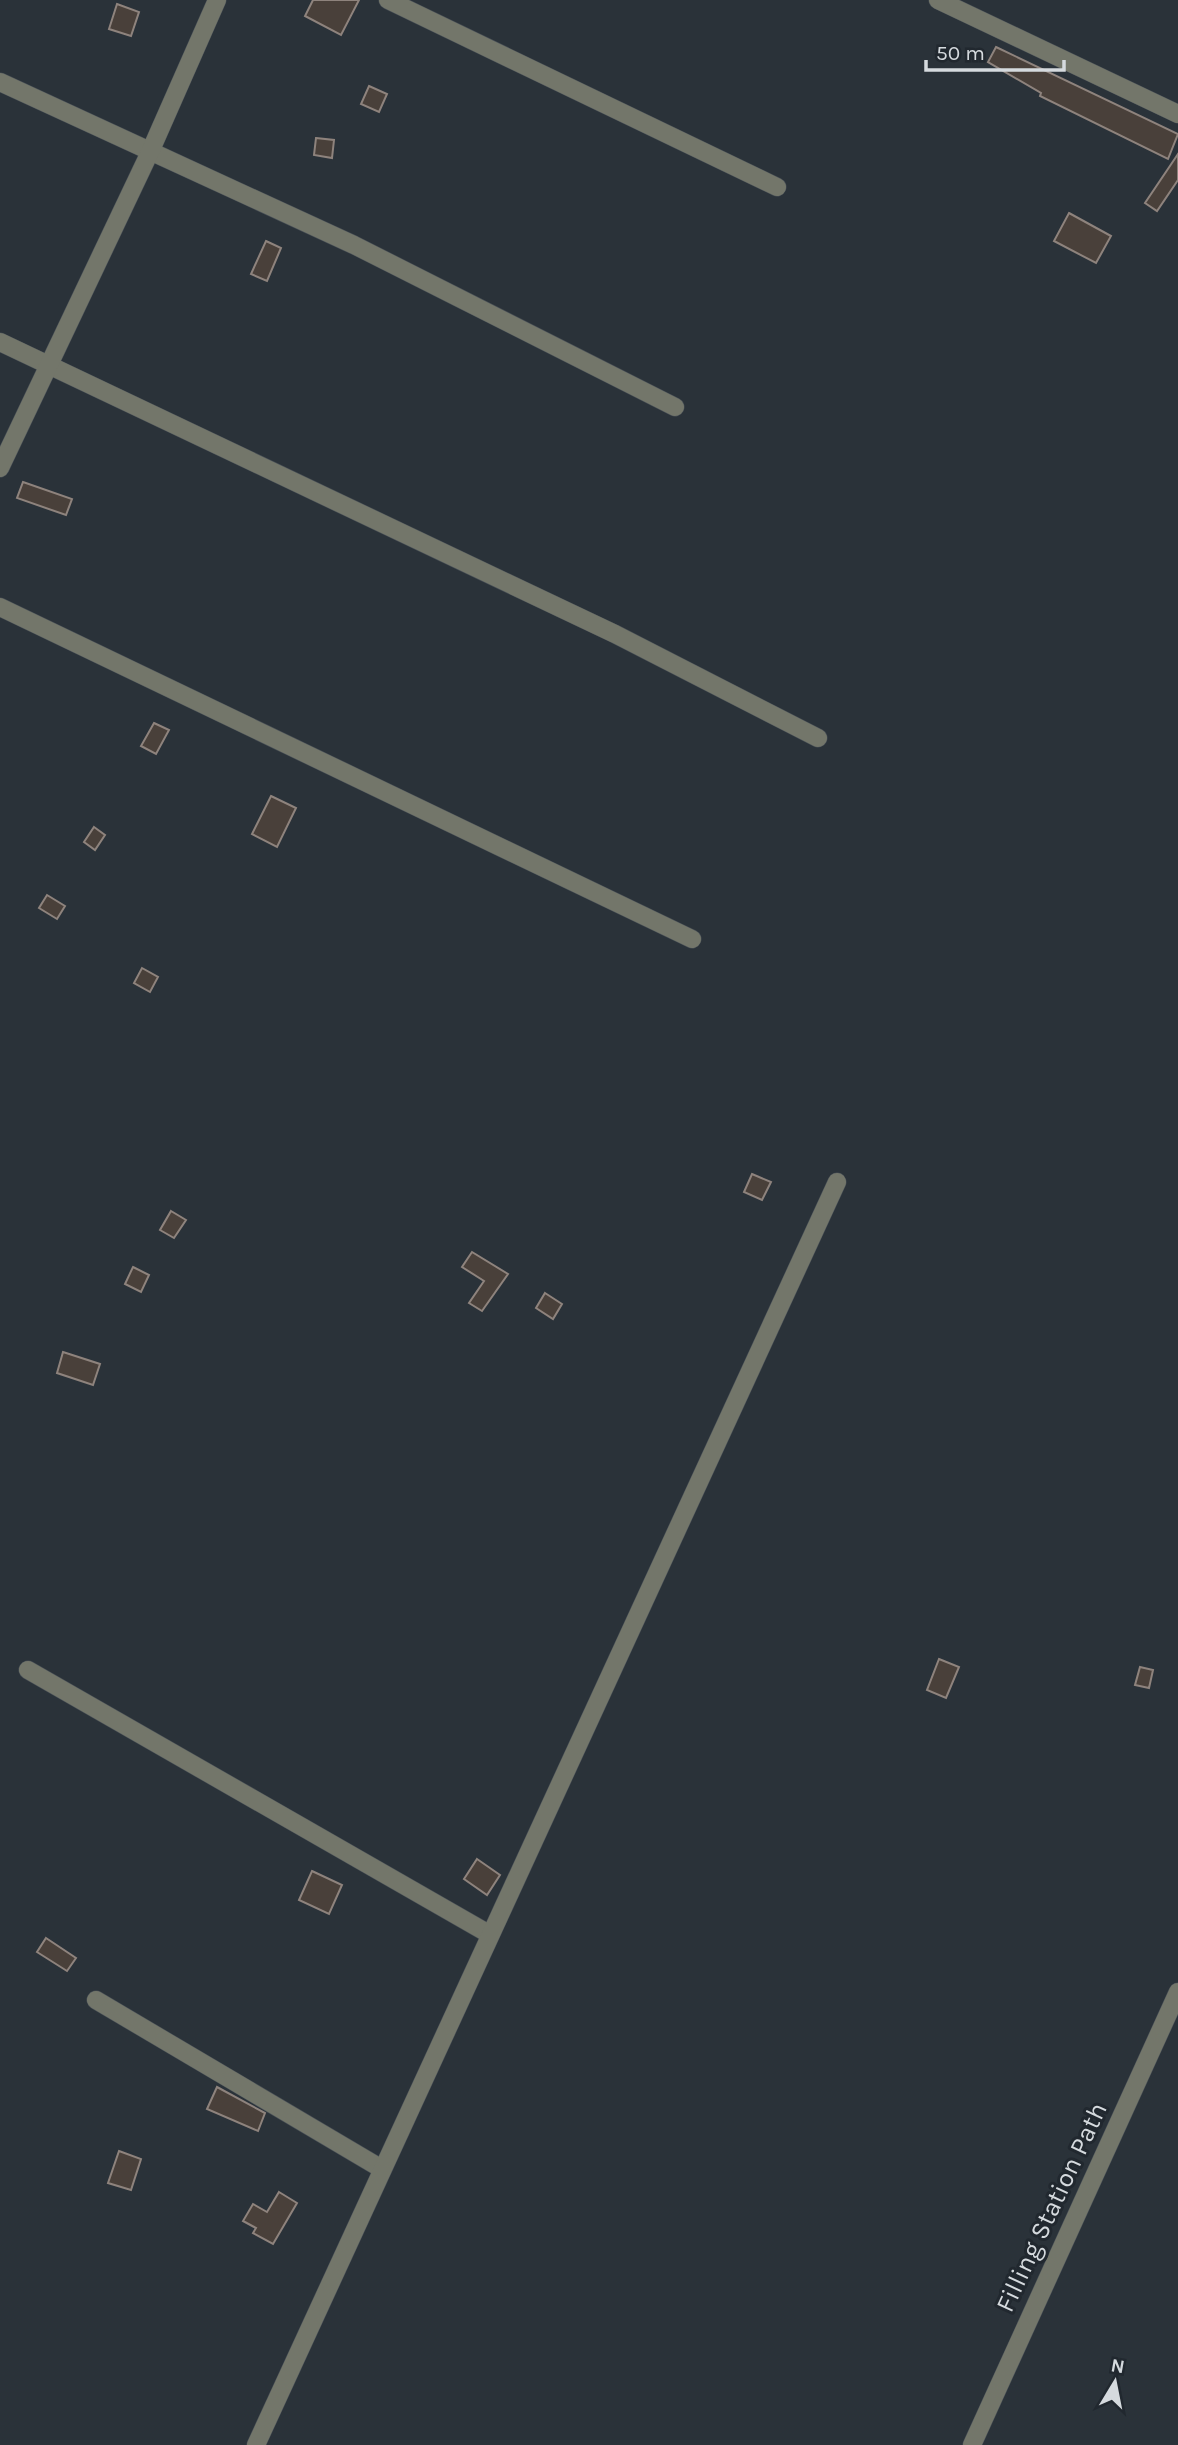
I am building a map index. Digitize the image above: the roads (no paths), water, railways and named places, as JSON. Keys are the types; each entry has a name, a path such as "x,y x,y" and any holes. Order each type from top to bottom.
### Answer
{"street":[{"path":"0,468 150,152 217,0"},
{"path":"387,0 777,187"},
{"path":"938,0 1178,114"},
{"path":"0,82 354,245 675,407"},
{"path":"0,342 615,634 818,738"},
{"path":"0,607 692,939"},
{"path":"256,2445 836,1182"},
{"path":"28,1670 489,1934"},
{"name":"Filling Station Path","path":"972,2445 1178,1992"},
{"path":"96,2000 382,2169"}]}
